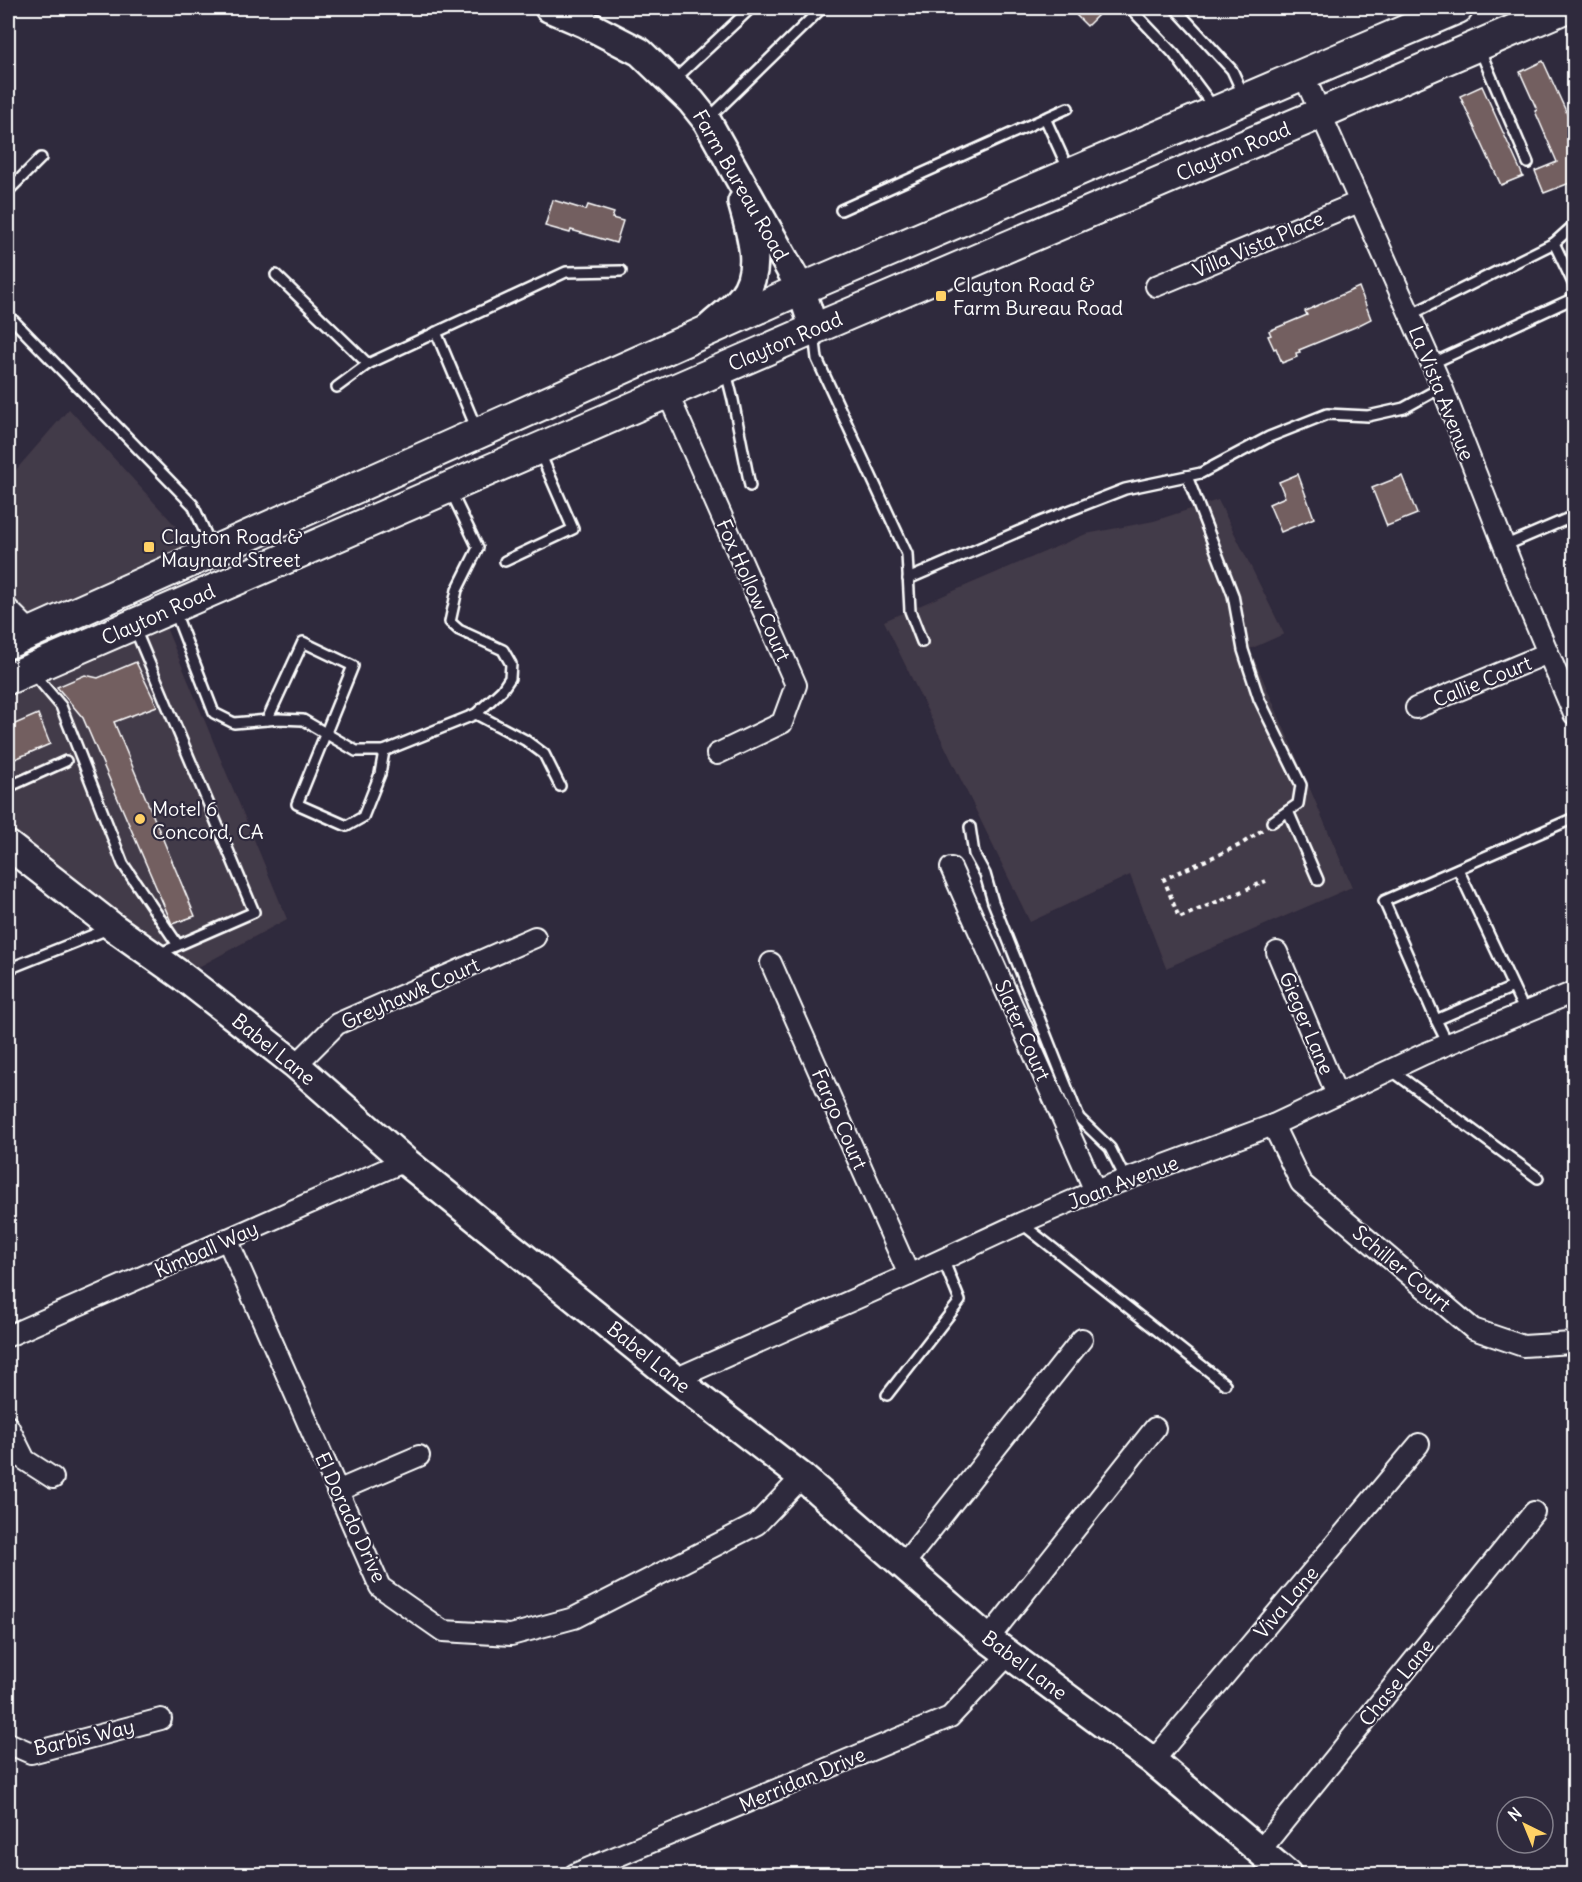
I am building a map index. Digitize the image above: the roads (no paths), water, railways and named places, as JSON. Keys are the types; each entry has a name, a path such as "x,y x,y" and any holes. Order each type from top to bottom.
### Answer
{"main road":[{"name":"Clayton Road","path":"18,674 724,367 1565,8"},
{"name":"Clayton Road","path":"19,638 801,289 1303,74 1439,13"}],"street":[{"name":"Farm Bureau Road","path":"549,8 640,52 707,121 801,289 814,329"},
{"name":"La Vista Avenue","path":"1303,74 1442,387 1504,546 1575,714"},
{"path":"706,332 743,296 755,270 751,233 731,164"},
{"name":"Villa Vista Place","path":"1156,286 1359,202"},
{"name":"Fox Hollow Court","path":"667,392 796,685 782,723 717,754"},
{"path":"8,609 19,638"},
{"name":"Callie Court","path":"1416,708 1548,654"},
{"name":"Babel Lane","path":"8,845 296,1065 405,1161 675,1379 802,1477 999,1647 1154,1761 1287,1875"},
{"name":"Slater Court","path":"951,868 1095,1191"},
{"name":"Greyhawk Court","path":"296,1065 337,1024 535,937"},
{"name":"Gieger Lane","path":"1277,952 1337,1095"},
{"name":"Fargo Court","path":"771,963 909,1275"},
{"name":"Joan Avenue","path":"675,1379 1095,1191 1273,1125 1448,1044 1575,992"},
{"name":"Schiller Court","path":"1273,1125 1301,1183 1473,1329 1523,1346 1572,1343"},
{"name":"Kimball Way","path":"8,1336 405,1161"},
{"name":"El Dorado Drive","path":"227,1239 380,1587 443,1631 511,1635 574,1618 757,1524 802,1477"},
{"path":"903,1565 1083,1339"},
{"path":"8,1426 25,1460 53,1478"},
{"path":"999,1647 1155,1428"},
{"name":"Viva Lane","path":"1154,1761 1419,1444"},
{"path":"337,1491 419,1456"},
{"name":"Chase Lane","path":"1259,1852 1534,1512"},
{"name":"Merridan Drive","path":"574,1875 950,1717 999,1647"},
{"name":"Barbis Way","path":"8,1743 31,1753 161,1719"}],"lane":[{"path":"671,82 751,8"},
{"path":"707,121 822,8"},
{"path":"1130,8 1174,54 1216,111"},
{"path":"1175,8 1232,70 1245,98"},
{"path":"1478,46 1528,163"},
{"path":"841,210 1068,108"},
{"path":"1045,118 1070,173"},
{"path":"8,191 41,158"},
{"path":"1410,315 1554,243 1575,225"},
{"path":"1554,243 1575,285"},
{"path":"337,387 368,364 566,272 621,271"},
{"path":"276,275 368,364"},
{"path":"1431,364 1575,298"},
{"path":"8,315 193,505 214,551"},
{"path":"814,329 817,359 908,554 910,611 922,642"},
{"path":"436,332 478,433"},
{"path":"724,367 750,486"},
{"path":"908,579 1043,521 1125,489 1201,473 1269,437 1327,414 1368,416 1404,408 1442,387"},
{"path":"505,561 573,530 538,448"},
{"path":"1186,476 1233,596 1243,650 1259,699 1301,785 1298,804 1272,822"},
{"path":"173,607 214,713 234,723 303,720 356,751 384,750 476,714 502,690 510,678 511,664 503,650 459,630 450,622 458,590 478,548 448,488"},
{"path":"1504,546 1575,516"},
{"path":"133,625 254,912 153,957"},
{"path":"267,720 303,642 353,666 297,804 346,826 363,817 380,774 384,750"},
{"path":"18,674 60,706 123,864 178,945"},
{"path":"476,714 525,740 544,754 560,786"},
{"path":"8,787 66,761"},
{"path":"1288,811 1317,880"},
{"path":"1448,1044 1384,901 1575,818"},
{"path":"970,826 974,854 985,874 993,902 1079,1118 1110,1148 1126,1180"},
{"path":"1458,869 1525,1012"},
{"path":"8,969 113,927"},
{"path":"1436,1020 1513,987"},
{"path":"1391,1070 1538,1178"},
{"path":"1021,1223 1225,1384"},
{"path":"887,1395 960,1301 943,1259"}],"place":[{"name":"Clayton Road & Farm Bureau Road","path":"941,296"},
{"name":"Clayton Road & Maynard Street","path":"149,547"},
{"name":"Motel 6 Concord, CA","path":"140,819"}]}
